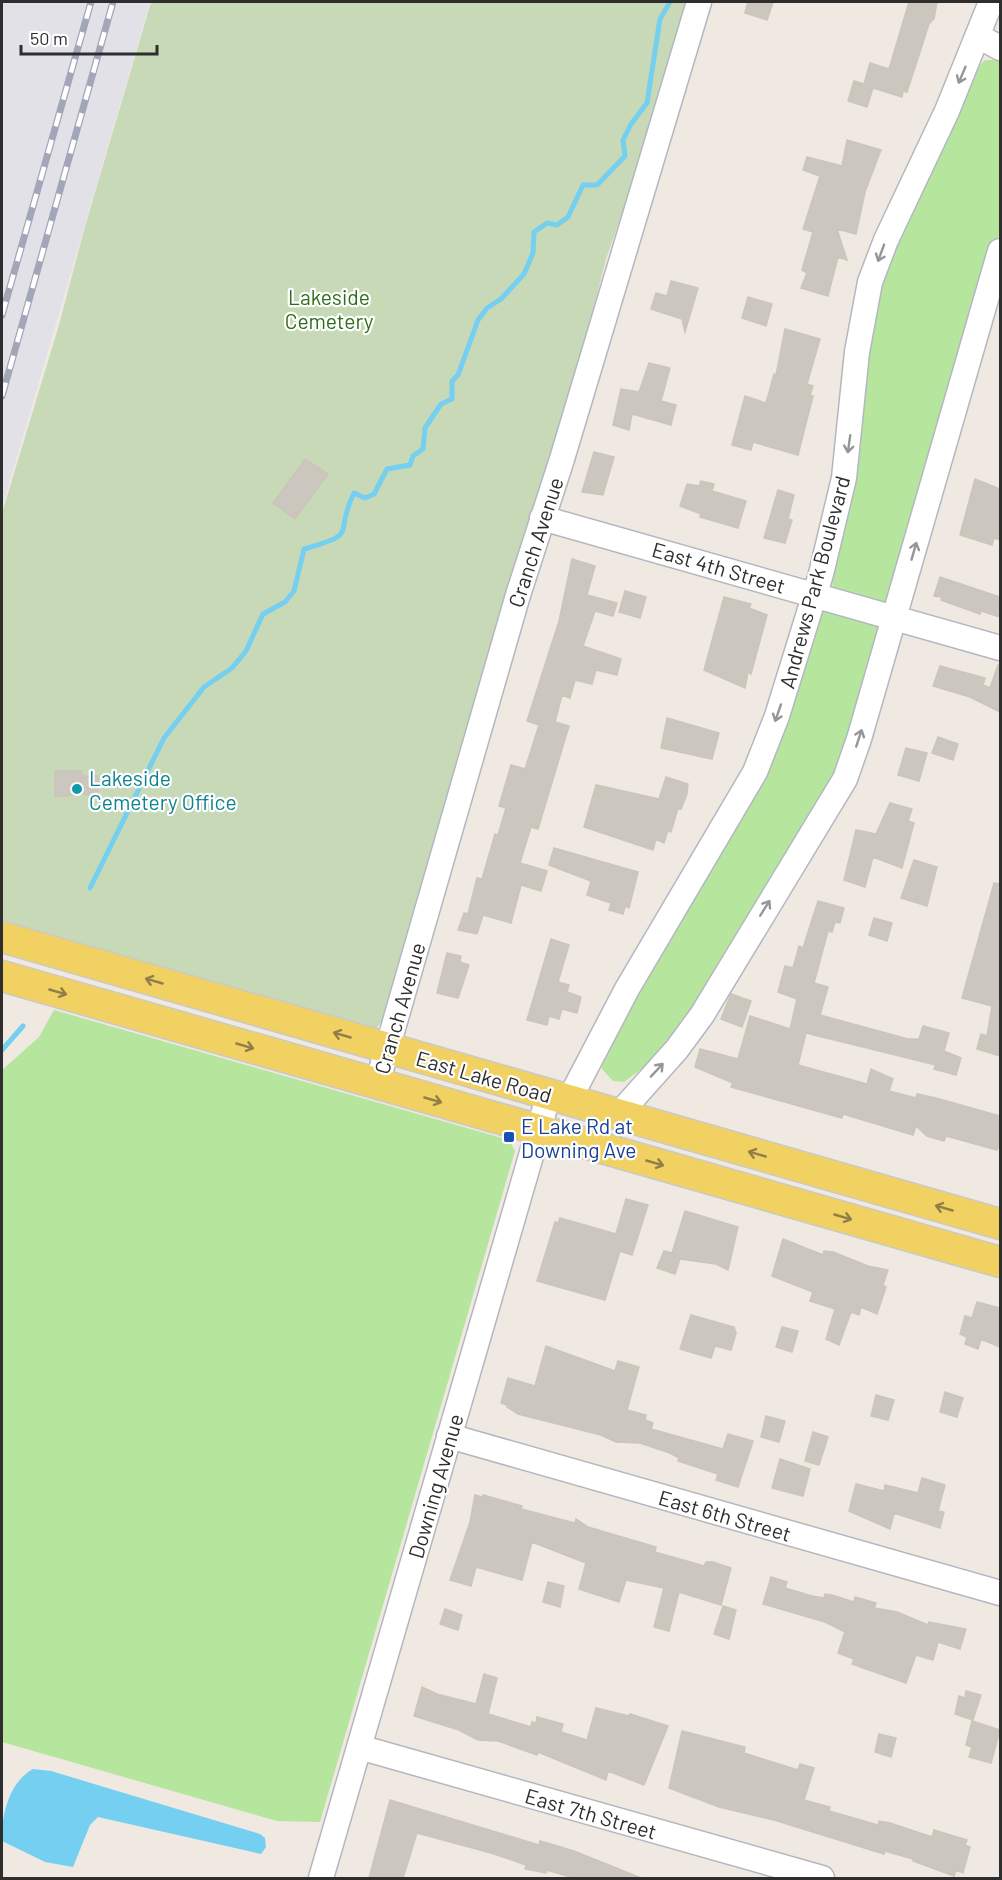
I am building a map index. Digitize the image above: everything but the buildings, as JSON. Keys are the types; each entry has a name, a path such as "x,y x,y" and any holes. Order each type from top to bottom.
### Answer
{"main road":[{"name":"East Lake Road","path":"2,937 1000,1224"},
{"name":"East Lake Road","path":"2,976 1000,1262"}],"street":[{"name":"Cranch Avenue","path":"377,1084 542,518 699,2"},
{"name":"Andrews Park Boulevard","path":"559,1097 604,1030 755,772 777,716 815,594 844,478 857,352 870,282 886,240 947,111 991,2"},
{"path":"978,36 1000,48"},
{"path":"619,1114 677,1049 702,1015 728,967 824,817 845,779 859,739 1000,251"},
{"name":"East 4th Street","path":"542,518 1000,648"},
{"name":"Downing Avenue","path":"321,1878 538,1129 559,1097"},
{"name":"East 6th Street","path":"449,1436 1000,1593"},
{"name":"East 7th Street","path":"360,1747 822,1878"}],"shaded area":[{"path":"2,2 150,2 2,508"}],"green space":[{"name":"Lakeside Cemetery","path":"151,2 690,2 638,168 606,259 575,382 384,1017 375,1031 2,927 2,513 59,325 84,230"},
{"path":"985,60 1000,60 1000,232 888,603 833,589 832,579 876,287 977,68"},
{"path":"820,607 878,623 883,632 838,773 676,1043 624,1082 613,1081 602,1069 602,1056 659,950"},
{"path":"54,1010 509,1140 515,1151 320,1822 277,1821 2,1742 2,1070 39,1037"}],"water":[{"path":"33,1769 51,1771 260,1834 265,1838 266,1847 261,1854 98,1817 90,1825 73,1867 45,1862 2,1841 3,1821 8,1800 18,1782"}],"waterway":[{"path":"90,888 164,738 204,687 232,668 246,651 263,614 285,602 294,591 304,549 322,544 339,535 354,493 365,498 374,494 387,469 410,465 413,456 423,449 425,428 441,404 452,399 452,381 458,375 478,320 487,308 501,299 524,274 533,253 534,232 547,223 557,225 568,217 583,185 597,185 625,156 623,140 631,124 647,103 660,19 670,2"},
{"path":"2,1050 23,1026"}],"railway":[{"path":"2,315 91,2"},
{"path":"2,396 113,2"}],"place":[{"name":"Lakeside Cemetery Office","path":"77,789"},
{"name":"E Lake Rd at Downing Ave","path":"509,1137"}]}
